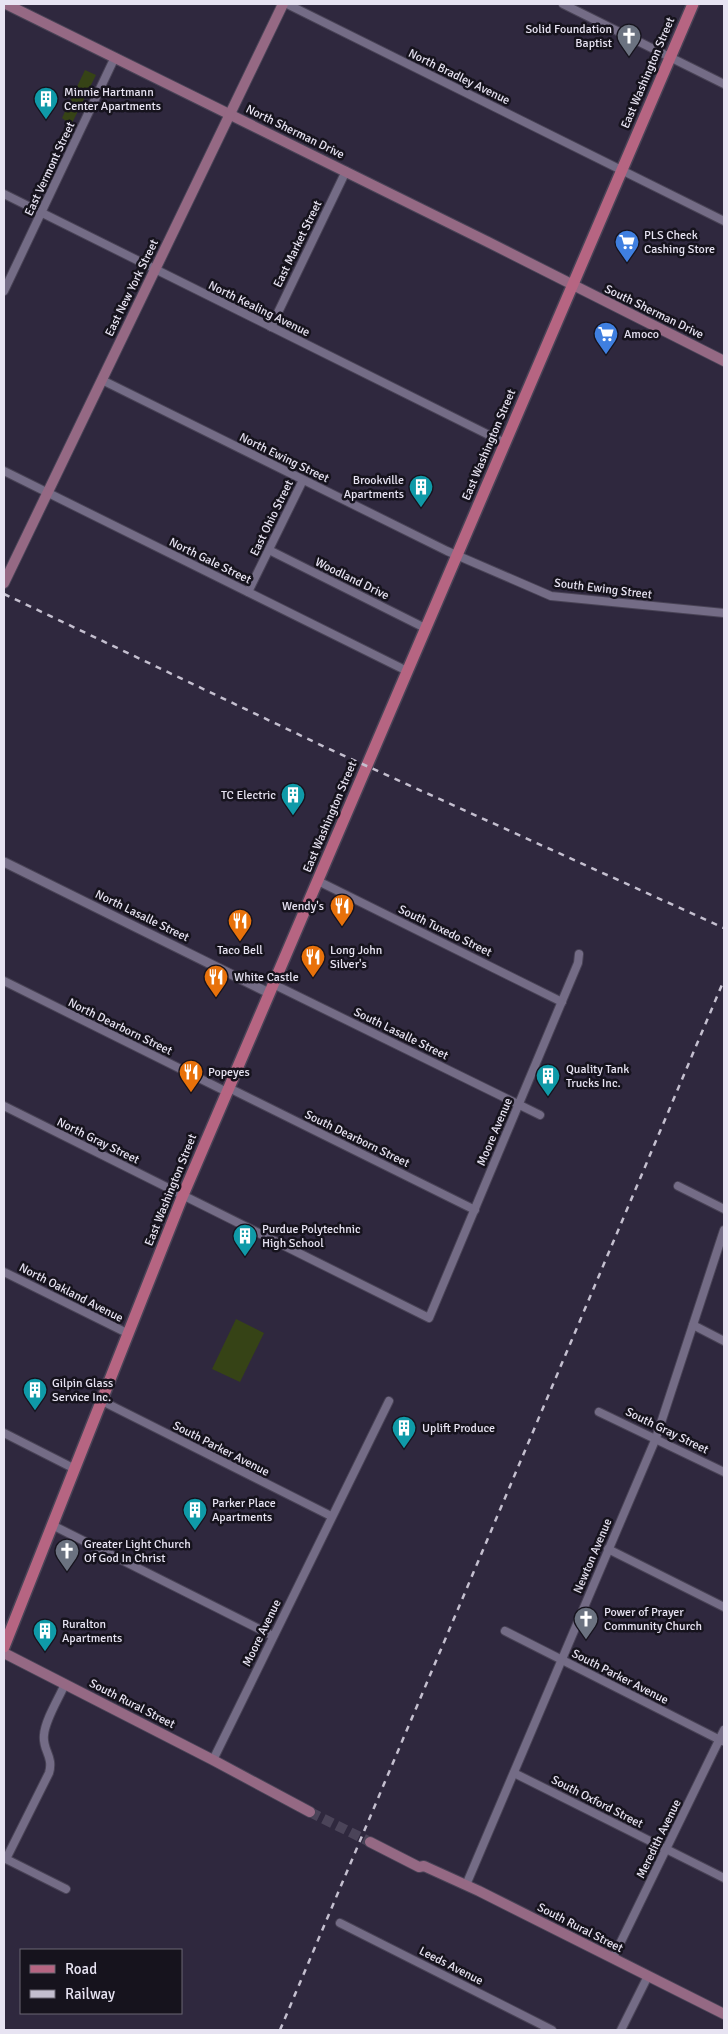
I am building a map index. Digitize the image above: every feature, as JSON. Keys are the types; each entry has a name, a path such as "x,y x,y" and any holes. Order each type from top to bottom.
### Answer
{"main road":[{"name":"North Sherman Drive","path":"6,4 346,171 572,286"},
{"name":"East New York Street","path":"4,583 229,114 285,4"},
{"name":"East Washington Street","path":"4,1647 183,1195 693,4"},
{"name":"South Sherman Drive","path":"572,286 724,361"},
{"name":"South Rural Street","path":"4,1653 248,1778 262,1788 312,1809"},
{"name":"South Rural Street","path":"371,1839 422,1861 424,1866 466,1885 724,2014"}],"street":[{"path":"4,8 6,4"},
{"name":"North Bradley Avenue","path":"285,4 724,220"},
{"path":"562,4 724,84"},
{"name":"East Vermont Street","path":"4,291 115,57"},
{"name":"East Market Street","path":"271,327 346,171"},
{"name":"North Kealing Avenue","path":"4,194 505,443"},
{"name":"North Ewing Street","path":"102,380 456,556"},
{"name":"North Gale Street","path":"4,471 407,671"},
{"name":"East Ohio Street","path":"248,592 303,480"},
{"name":"Woodland Drive","path":"269,550 426,628"},
{"name":"South Ewing Street","path":"456,556 551,596 724,613"},
{"name":"North Lasalle Street","path":"4,862 271,988"},
{"name":"South Tuxedo Street","path":"318,881 562,1002"},
{"name":"Moore Avenue","path":"183,1195 429,1318 562,1002 578,963 579,954"},
{"name":"North Dearborn Street","path":"4,982 228,1090"},
{"name":"South Lasalle Street","path":"271,988 540,1115"},
{"name":"South Dearborn Street","path":"228,1090 475,1210"},
{"name":"North Gray Street","path":"4,1106 183,1195"},
{"path":"678,1186 724,1209"},
{"name":"Newton Avenue","path":"466,1885 656,1438 724,1230"},
{"name":"North Oakland Avenue","path":"4,1272 129,1334"},
{"path":"693,1325 724,1341"},
{"name":"South Parker Avenue","path":"102,1401 331,1516"},
{"name":"Moore Avenue","path":"213,1760 331,1516 341,1502 389,1402"},
{"name":"South Gray Street","path":"599,1412 724,1472"},
{"path":"4,1433 75,1469"},
{"path":"52,1525 273,1636"},
{"path":"608,1549 724,1607"},
{"name":"South Parker Avenue","path":"505,1631 722,1741"},
{"path":"65,1684 44,1735 45,1747 51,1762 49,1773 5,1858 66,1889"},
{"name":"Meredith Avenue","path":"613,1958 722,1741 724,1730"},
{"name":"South Oxford Street","path":"514,1773 724,1878"},
{"name":"Leeds Avenue","path":"340,1923 552,2030"},
{"path":"621,2030 648,1976"}],"green space":[{"path":"85,70 96,75 71,125 62,118"},
{"path":"236,1319 264,1333 240,1382 212,1369"}],"tunnel":[{"path":"310,1812 370,1842"}],"railway":[{"path":"4,594 327,748 724,928"},
{"path":"280,2030 724,980"}],"place":[{"name":"Solid Foundation Baptist","path":"629,57"},
{"name":"Minnie Hartmann Center Apartments","path":"46,120"},
{"name":"PLS Check Cashing Store","path":"627,263"},
{"name":"Amoco","path":"606,355"},
{"name":"Brookville Apartments","path":"421,508"},
{"name":"TC Electric","path":"293,816"},
{"name":"Wendy's","path":"342,927"},
{"name":"Taco Bell","path":"240,942"},
{"name":"Long John Silver's","path":"313,978"},
{"name":"White Castle","path":"216,998"},
{"name":"Popeyes","path":"191,1093"},
{"name":"Quality Tank Trucks Inc.","path":"548,1097"},
{"name":"Purdue Polytechnic High School","path":"245,1257"},
{"name":"Gilpin Glass Service Inc.","path":"35,1411"},
{"name":"Uplift Produce","path":"404,1449"},
{"name":"Parker Place Apartments","path":"195,1531"},
{"name":"Greater Light Church Of God In Christ","path":"67,1572"},
{"name":"Power of Prayer Community Church","path":"586,1640"},
{"name":"Ruralton Apartments","path":"45,1652"}]}
